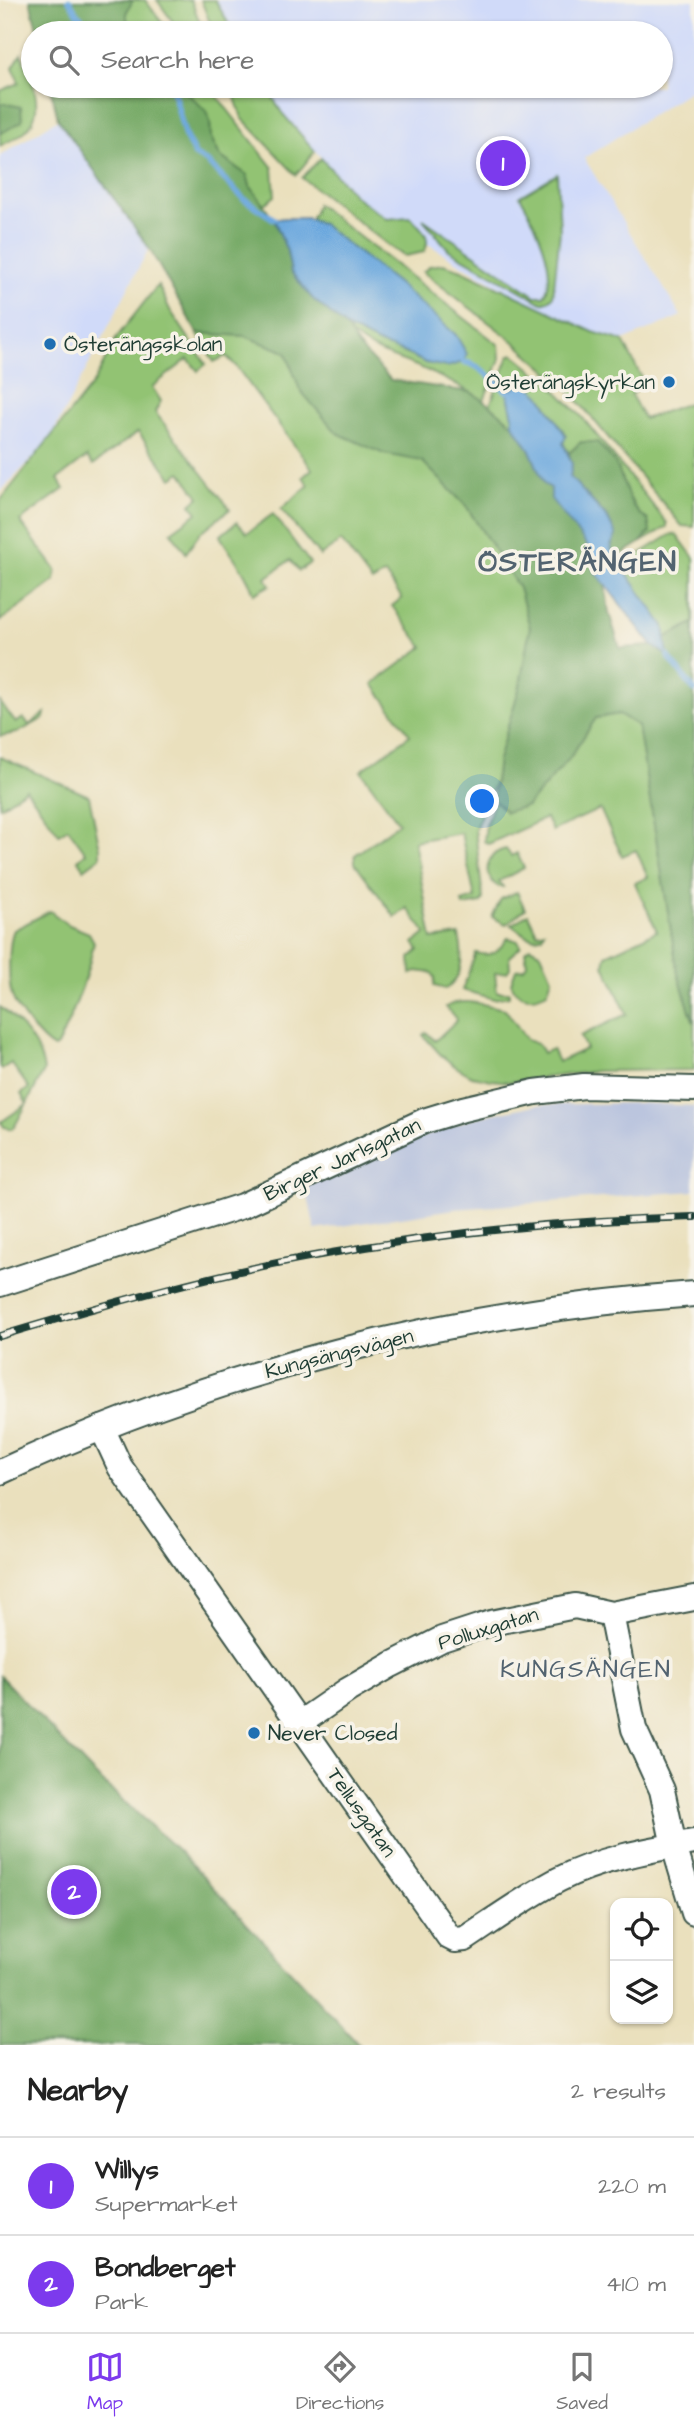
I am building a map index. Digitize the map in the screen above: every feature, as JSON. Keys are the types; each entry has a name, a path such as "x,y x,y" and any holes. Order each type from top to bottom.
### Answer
{"street":[{"name":"Birger Jarlsgatan","path":"0,1284 242,1206 424,1121 463,1109 535,1092 584,1086 694,1089"},
{"name":"Kungsängsvägen","path":"0,1472 160,1405 262,1372 413,1333 552,1309 694,1294"},
{"name":"Tellusgatan","path":"102,1428 120,1467 442,1930 455,1941 465,1939 568,1876 613,1860 684,1844"},
{"name":"Polluxgatan","path":"300,1723 348,1690 442,1639 491,1623 556,1608 575,1606 611,1614 694,1598"},
{"path":"611,1614 634,1729 684,1844 694,1913"}],"shaded area":[{"path":"215,0 694,0 694,88 584,158 681,316 616,344 593,338 469,269 387,219 355,196 282,113 273,98 673,98 673,21 227,21"},
{"name":"Österängsskolan","path":"58,119 149,248 49,441 0,492 0,156"},
{"path":"639,1103 694,1106 694,1191 455,1209 315,1230 306,1187 367,1157 473,1118 536,1105"}],"green space":[{"path":"30,0 133,0 127,11 128,21 35,21"},
{"path":"133,0 145,0 161,21 128,21 127,11"},
{"path":"157,0 191,0 199,21 172,21"},
{"path":"201,0 215,0 227,21 209,21"},
{"path":"21,54 21,98 36,98 36,111 25,131 0,146 0,91 19,83 13,67"},
{"path":"53,98 192,98 206,111 211,138 220,156 247,175 250,186 274,219 287,251 291,272 312,298 346,327 358,346 391,380 470,392 513,424 530,450 544,484 551,488 587,545 594,570 605,585 609,613 620,648 652,646 667,655 665,638 694,623 694,1023 678,974 638,726 619,714 596,718 569,759 527,806 506,812 493,799 498,760 520,686 530,627 519,588 466,506 422,461 384,454 337,433 300,390 286,352 245,336 197,333 149,248 58,119"},
{"path":"192,98 218,98 273,168 275,196 264,204 250,186 247,175 220,156 211,138 206,111"},
{"path":"235,98 273,98 282,113 315,151 296,175 242,118"},
{"path":"3,103 21,107 22,121 0,134 0,105"},
{"path":"321,158 355,196 387,219 410,217 426,237 424,252 405,256 393,249 302,178"},
{"path":"557,174 560,231 553,296 548,301 542,303 449,250 423,219 535,296 544,296 549,273 547,259 538,231 520,196"},
{"path":"317,204 499,345 500,359 484,400 426,370 371,348 352,335 346,327 426,363 397,283 322,224 311,219"},
{"path":"443,264 462,270 593,332 623,341 644,382 631,395 644,419 694,401 694,527 682,526 568,389 513,341 423,272 430,266"},
{"path":"158,285 170,310 206,364 198,371 188,359 152,387 161,401 155,412 230,509 200,533 186,553 171,532 197,513 191,504 199,497 181,472 172,478 138,432 93,465 87,457 58,479 64,489 20,521 56,570 55,581 0,621 0,501 94,382 117,337"},
{"path":"197,333 245,336 286,352 300,390 384,454 422,460 466,506 519,588 530,627 520,686 498,760 495,781 475,829 483,899 481,903 463,906 462,902 475,898 461,833 414,841 432,939 459,935 461,964 456,978 446,989 434,986 435,978 432,973 416,971 411,974 410,958 419,950 414,943 426,933 407,908 395,917 355,863 355,855 399,823 361,771 410,735 373,684 423,647 392,606 402,598 385,574 372,582 341,541 320,556 281,509 309,485 303,477 312,469 235,365 226,356 214,362"},
{"path":"513,354 555,389 582,417 667,523 667,527 640,543 650,532 625,490 615,464 581,442 569,453 563,443 566,435 540,395 509,399 513,424 490,405 509,356"},
{"path":"581,442 597,442 609,455 619,470 631,502 648,520 650,532 640,543 613,560 611,546 616,535 608,518 570,477 572,464 569,453"},
{"path":"273,514 310,563 299,571 290,560 266,578 270,585 254,594 220,536 237,522 247,533"},
{"path":"672,534 677,535 694,558 694,623 665,638 664,626 620,566"},
{"path":"0,702 16,723 23,718 29,725 45,713 44,718 17,733 0,736"},
{"path":"619,714 638,726 678,974 694,1023 694,1070 597,1071 509,1082 472,1076 441,1055 423,1035 426,1032 435,1041 457,1020 446,1007 452,1004 475,1003 505,1009 527,1040 539,1045 543,1053 552,1049 558,1062 586,1049 580,1036 627,1014 604,965 606,955 657,931 635,883 648,877 636,850 622,856 600,809 552,831 546,818 488,844 484,841 486,824 495,801 506,812 569,759 596,718"},
{"path":"0,757 89,796 100,857 84,869 78,860 86,853 68,828 59,834 26,789 0,807"},
{"path":"506,849 511,856 517,853 524,868 499,881 503,887 499,887 493,883 488,866 494,855"},
{"path":"517,892 525,909 506,924 492,917 501,899"},
{"path":"50,911 67,924 89,933 94,942 79,996 54,1048 36,1032 19,1009 12,996 9,973 14,930"},
{"path":"528,914 537,933 544,931 542,936 530,937 511,925"},
{"path":"508,938 518,941 521,946 509,957 510,968 507,972 495,973 497,992 509,992 509,996 494,999 462,990 476,953 492,954"},
{"path":"530,947 541,953 552,978 547,992 531,997 521,995 511,983 516,969 524,968 527,964 525,951"},
{"path":"0,1007 15,1019 28,1035 42,1062 44,1071 27,1104 21,1094 29,1088 11,1063 2,1069 0,1066"},
{"path":"26,1104 15,1126 12,1129 4,1127 1,1122"},
{"path":"0,1676 95,1775 183,1855 359,2045 0,2045"}],"water":[{"path":"307,218 322,224 397,283 456,335 467,354 464,362 447,367 426,363 346,327 312,298 291,272 287,251 274,219"},
{"path":"525,382 540,395 566,436 563,443 572,464 570,477 608,519 616,535 611,546 613,560 623,568 664,626 668,656 652,645 594,570 587,545 551,499 551,488 544,484 530,450 513,424 507,391"}],"waterway":[{"path":"69,0 84,21"},
{"path":"175,98 185,136 195,155 207,162 244,199 274,219"},
{"path":"464,362 481,369 507,391"},
{"path":"668,656 694,690"}],"railway":[{"path":"0,1336 195,1281 361,1248 503,1229 694,1217"}],"place":[{"name":"Willys","path":"503,163"},
{"name":"Österängsskolan","path":"50,344"},
{"name":"Österängskyrkan","path":"669,382"},
{"name":"Never Closed","path":"254,1733"},
{"name":"Bondberget","path":"74,1892"}],"district":[{"name":"ÖSTERÄNGEN","path":"578,561"},
{"name":"KUNGSÄNGEN","path":"586,1669"}]}
